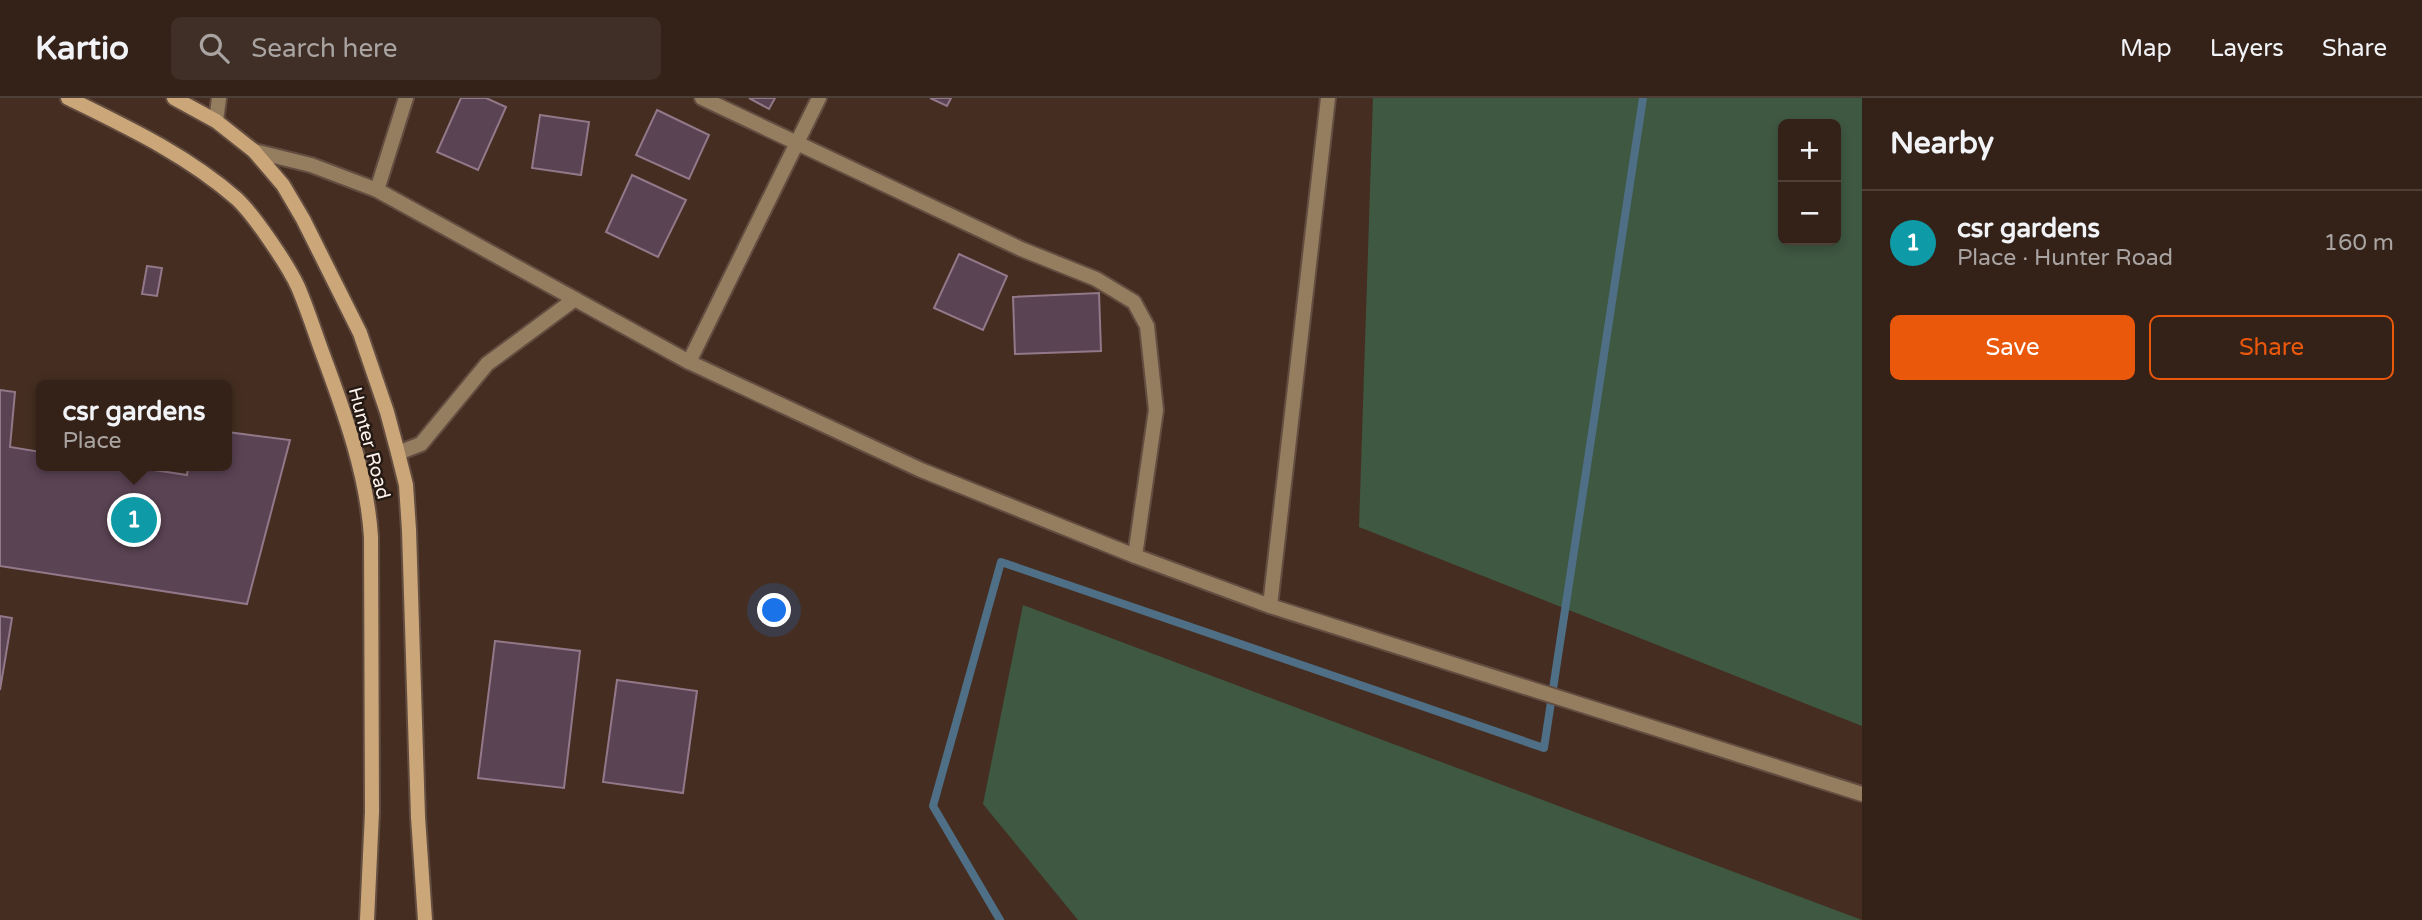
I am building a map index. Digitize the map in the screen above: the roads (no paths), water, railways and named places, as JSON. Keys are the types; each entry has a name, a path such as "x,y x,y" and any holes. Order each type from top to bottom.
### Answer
{"main road":[{"name":"Hunter Road","path":"68,98 135,130 191,163 239,201 270,242 297,285 334,384 369,503 372,812 367,920"},
{"name":"Hunter Road","path":"174,98 216,121 254,151 283,185 360,333 387,412 406,485 418,817 425,920"}],"street":[{"path":"216,121 219,98"},
{"path":"377,190 406,98"},
{"path":"702,98 1021,249 1096,279 1134,302 1147,326 1156,410 1135,556"},
{"path":"689,362 819,98"},
{"path":"1270,606 1328,98"},
{"path":"254,151 311,165 377,190 689,362 921,470 1135,556 1270,606 1862,794"},
{"path":"398,453 421,444 487,364 575,299"}],"waterway":[{"path":"1000,920 933,806 1001,562 1544,748 1643,98"}],"place":[{"name":"csr gardens","path":"134,520"}]}
